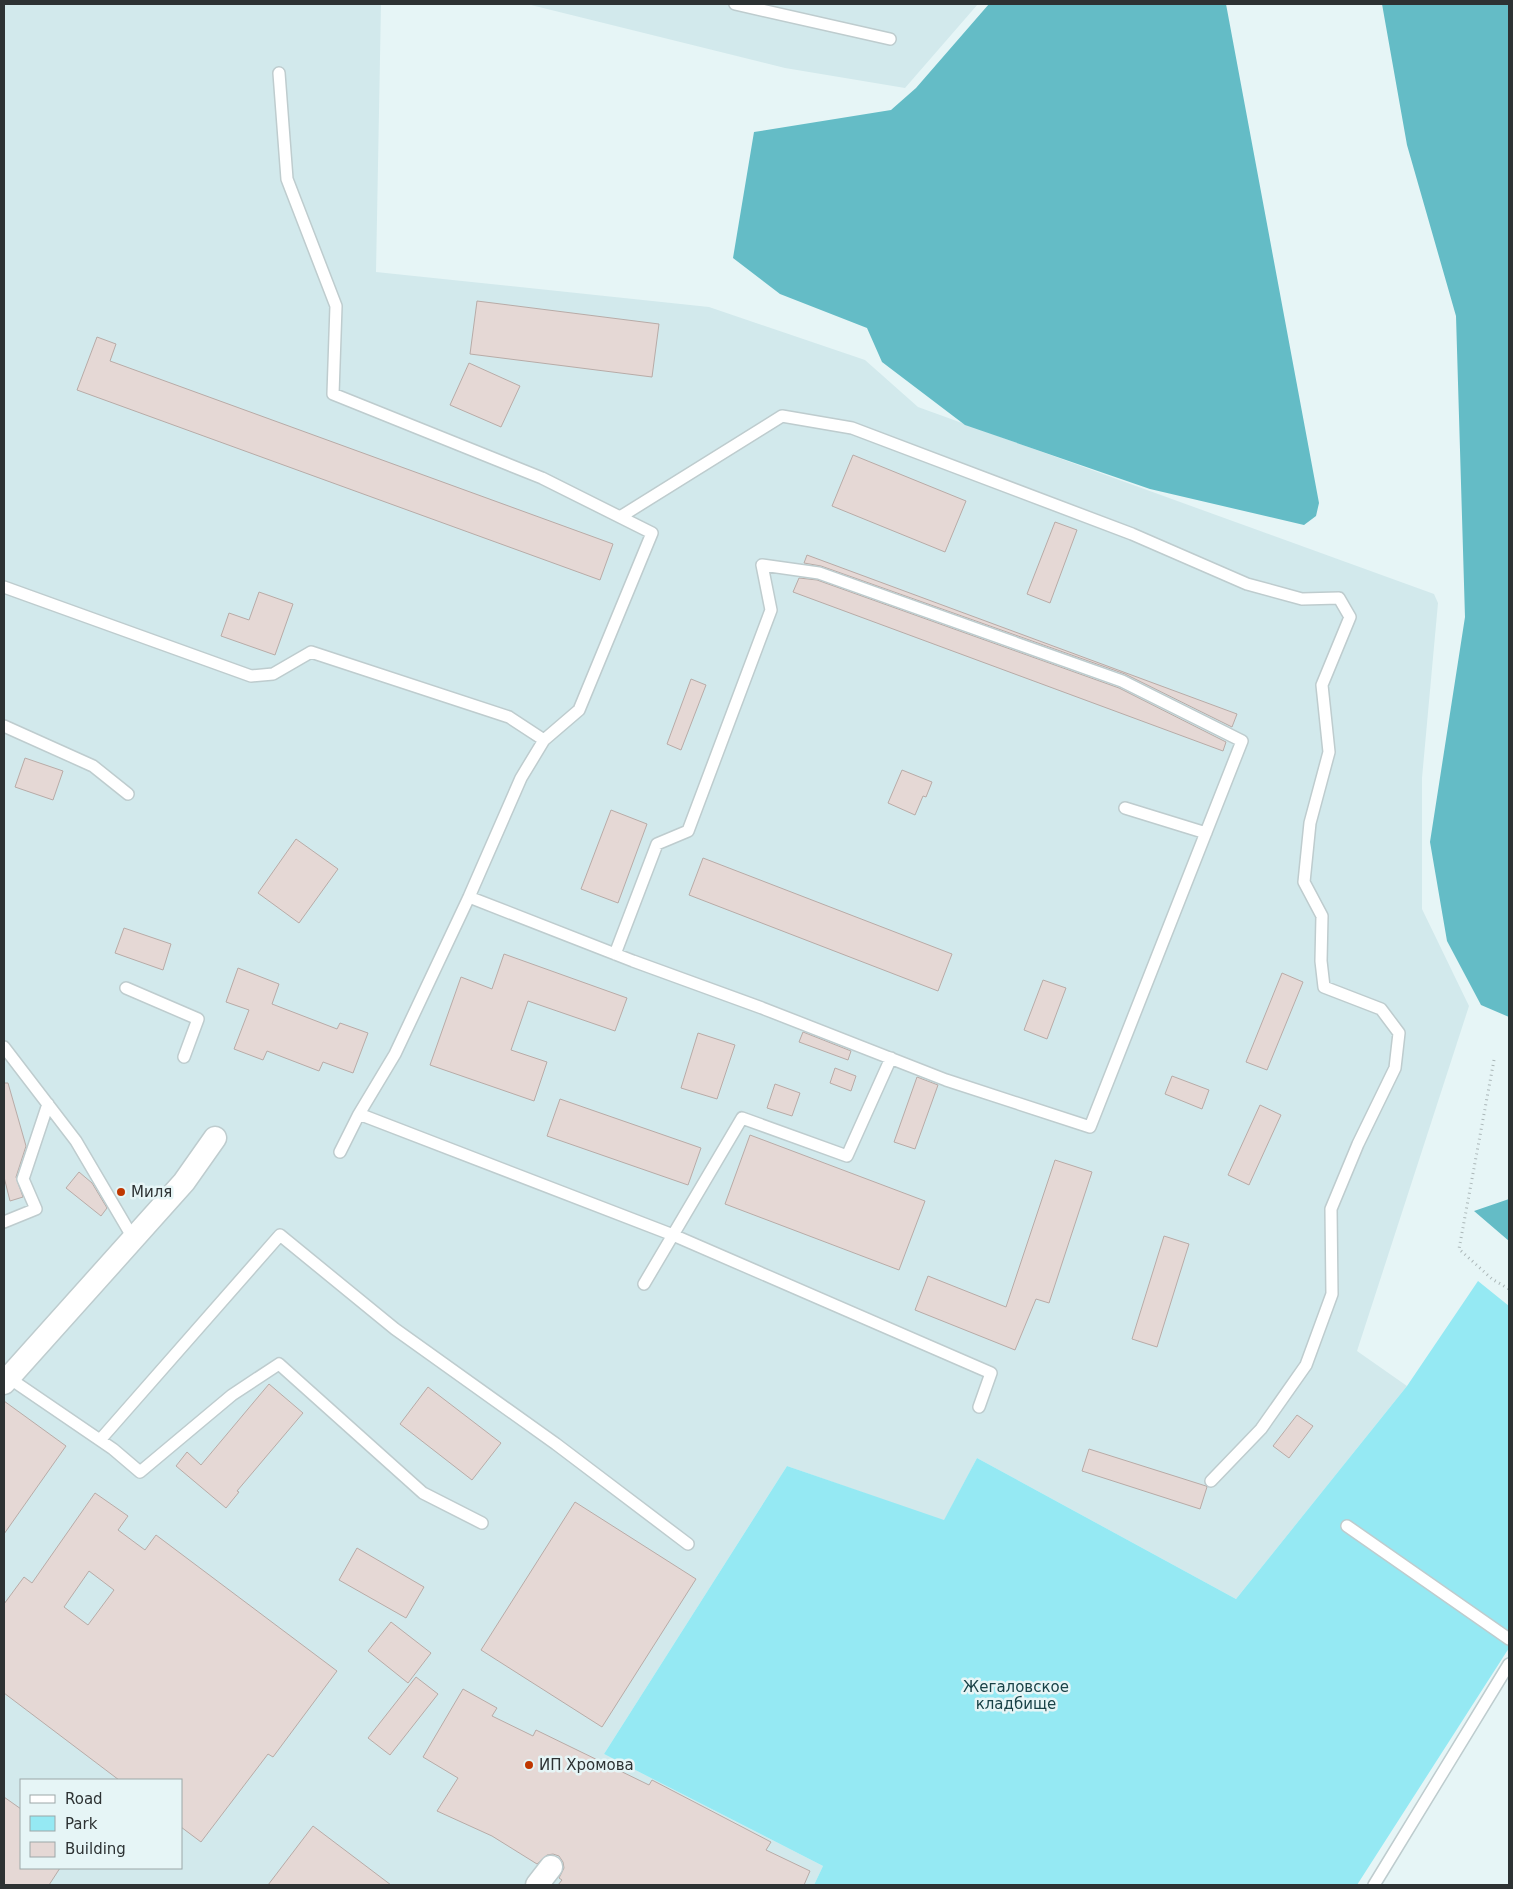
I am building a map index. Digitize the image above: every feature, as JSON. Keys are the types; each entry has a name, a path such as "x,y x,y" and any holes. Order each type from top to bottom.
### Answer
{"street":[{"path":"6,1380 184,1182 215,1138"},
{"path":"537,1885 551,1867"}],"lane":[{"path":"735,4 890,39"},
{"path":"279,73 287,179 336,306 332,394 542,478 652,533 579,710 544,740 521,778 469,898 395,1054 359,1114 340,1152"},
{"path":"620,517 782,416 852,428 1132,534 1247,584 1302,599 1338,598 1350,617 1322,685 1329,752 1310,822 1304,882 1322,916 1321,961 1324,987 1381,1009 1399,1033 1395,1068 1358,1144 1331,1209 1332,1294 1306,1365 1261,1429 1211,1481"},
{"path":"469,898 615,954 762,1008 946,1080 1090,1127 1242,741 1122,681 819,573 762,565 771,610 688,831 657,844 615,954"},
{"path":"4,587 251,676 273,674 311,652 509,717 544,740"},
{"path":"4,726 93,766 128,794"},
{"path":"1125,808 1206,833"},
{"path":"126,988 198,1020 184,1057"},
{"path":"4,1047 76,1141 133,1238"},
{"path":"644,1284 742,1118 847,1156 891,1058"},
{"path":"4,1222 36,1209 23,1178 48,1104"},
{"path":"359,1114 673,1235 991,1373 979,1407"},
{"path":"100,1440 280,1234 394,1329 556,1444 688,1544"},
{"path":"6,1380 100,1440 140,1472 232,1395 279,1364 423,1493 482,1524"},
{"path":"1346,1526 1509,1638"},
{"path":"1374,1885 1509,1664"}],"path":[{"path":"1494,1060 1459,1249 1492,1278 1509,1289"}],"shaded area":[{"path":"4,4 381,4 376,272 709,307 865,360 918,407 1434,594 1438,603 1422,778 1422,909 1469,1006 1357,1351 1407,1386 1236,1599 977,1458 944,1521 787,1466 604,1754 823,1866 814,1885 4,1885"},
{"path":"527,4 978,4 905,88 785,68"},
{"path":"989,4 1226,4 1319,503 1316,516 1304,525 1150,489 965,425 882,362 867,328 780,294 733,258 754,132 891,110 916,88"},
{"path":"1382,4 1509,4 1509,1017 1481,1005 1447,941 1430,842 1465,617 1456,316 1407,145"},
{"path":"1509,1199 1509,1241 1474,1211"}],"green space":[{"name":"Жегаловское кладбище","path":"1478,1281 1509,1306 1509,1648 1357,1885 814,1885 823,1866 604,1754 787,1466 944,1520 977,1458 1236,1599 1407,1386"}],"building":[{"path":"477,301 659,324 652,377 470,354"},
{"path":"97,337 116,344 110,361 613,544 600,580 77,390"},
{"path":"469,363 520,386 501,427 450,405"},
{"path":"853,455 966,501 945,552 832,506"},
{"path":"1055,522 1077,530 1050,603 1027,594"},
{"path":"807,555 1237,714 1232,727 1125,674 821,566 804,563"},
{"path":"799,578 817,580 1119,688 1226,742 1223,751 793,592"},
{"path":"259,592 293,604 275,655 221,636 229,613 249,620"},
{"path":"691,679 706,685 681,750 667,744"},
{"path":"25,758 63,771 53,800 15,787"},
{"path":"902,770 932,782 926,797 923,796 915,815 888,803"},
{"path":"611,810 647,824 618,903 581,889"},
{"path":"296,839 338,869 299,923 258,893"},
{"path":"703,858 952,954 938,991 689,895"},
{"path":"124,928 171,944 163,970 115,953"},
{"path":"504,954 627,998 615,1031 528,1001 511,1050 547,1062 534,1101 430,1065 461,977 492,989"},
{"path":"238,968 279,984 272,1004 337,1029 340,1023 368,1033 353,1073 323,1062 319,1071 267,1051 263,1060 234,1049 249,1010 226,1002"},
{"path":"1282,973 1303,982 1267,1070 1246,1062"},
{"path":"1043,980 1066,988 1047,1039 1024,1030"},
{"path":"803,1032 851,1051 848,1060 799,1042"},
{"path":"698,1033 735,1045 717,1099 681,1088"},
{"path":"835,1068 856,1076 851,1091 830,1083"},
{"path":"1172,1076 1209,1090 1202,1109 1165,1094"},
{"path":"917,1077 938,1085 915,1149 894,1142"},
{"path":"4,1083 8,1083 26,1146 16,1177 23,1197 10,1201 4,1177"},
{"path":"775,1084 800,1093 792,1116 767,1108"},
{"path":"560,1099 701,1148 688,1185 547,1136"},
{"path":"1260,1105 1281,1115 1249,1185 1228,1175"},
{"path":"750,1135 925,1201 899,1270 725,1204"},
{"path":"1055,1160 1092,1172 1049,1303 1036,1299 1015,1350 915,1310 928,1276 1006,1307"},
{"path":"79,1172 92,1183 107,1208 101,1216 66,1188"},
{"path":"1164,1236 1189,1244 1157,1347 1132,1339"},
{"path":"269,1384 303,1413 237,1491 239,1492 226,1508 176,1466 187,1452 201,1465"},
{"path":"428,1387 501,1443 472,1480 400,1424"},
{"path":"4,1401 66,1446 4,1534"},
{"path":"1297,1415 1313,1426 1289,1458 1273,1446"},
{"path":"1089,1449 1206,1486 1200,1509 1082,1471"},
{"path":"95,1493 128,1516 118,1530 145,1550 156,1535 337,1671 273,1757 268,1754 201,1842 182,1828 182,1779 118,1779 4,1693 4,1604 24,1577 32,1583","holes":["89,1571 114,1590 88,1625 64,1607"]},
{"path":"575,1502 696,1579 602,1727 481,1650"},
{"path":"357,1548 424,1587 406,1618 339,1580"},
{"path":"391,1622 431,1653 408,1683 368,1651"},
{"path":"416,1677 438,1694 390,1755 368,1738"},
{"name":"ИП Хромова","path":"463,1689 497,1708 492,1716 533,1736 536,1730 649,1785 652,1780 771,1842 766,1850 810,1871 804,1885 558,1885 562,1880 559,1878 564,1868 559,1856 547,1855 537,1864 492,1836 437,1811 458,1778 423,1757"},
{"path":"4,1797 20,1808 20,1869 59,1869 49,1885 4,1885"},
{"path":"313,1826 391,1885 268,1885"}],"place":[{"name":"Миля","path":"121,1192"},
{"name":"ИП Хромова","path":"529,1765"}]}
